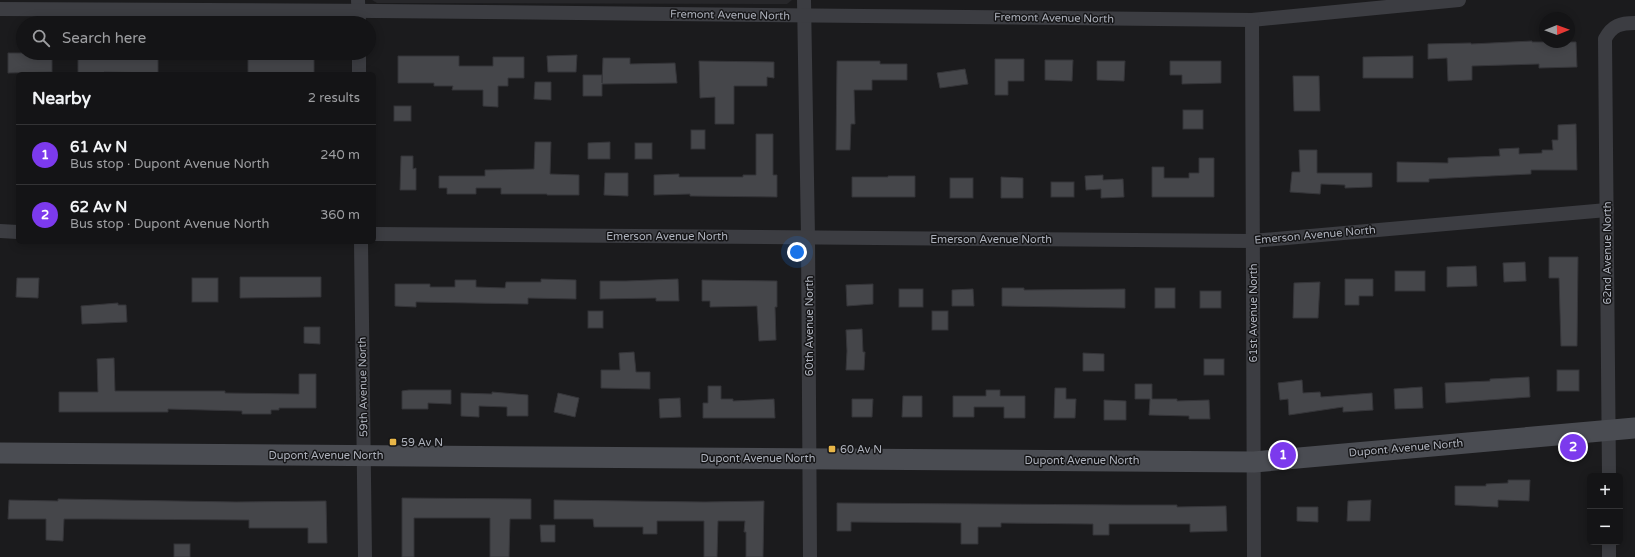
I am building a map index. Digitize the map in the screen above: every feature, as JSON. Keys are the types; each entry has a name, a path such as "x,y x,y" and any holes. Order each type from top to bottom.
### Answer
{"street":[{"name":"60th Avenue North","path":"804,0 808,237 810,557"},
{"name":"Fremont Avenue North","path":"0,9 1252,20 1459,0"},
{"name":"61st Avenue North","path":"1252,20 1254,557"},
{"name":"62nd Avenue North","path":"1609,473 1605,39 1609,30 1623,23 1635,23"},
{"path":"359,60 359,72"},
{"name":"Emerson Avenue North","path":"376,234 1252,241 1607,210"},
{"path":"0,231 16,232"},
{"name":"59th Avenue North","path":"361,244 365,455 365,557"},
{"name":"Dupont Avenue North","path":"0,453 1254,462 1635,428"},
{"path":"1609,545 1609,557"}],"shaded area":[{"path":"372,0 792,0 787,4 377,3"}],"building":[{"path":"1532,41 1539,42 1539,48 1575,48 1576,42 1577,67 1539,68 1539,64 1472,66 1472,80 1448,81 1447,58 1428,59 1428,44 1471,44"},
{"path":"8,53 16,53 16,60 52,60 52,72 8,73"},
{"path":"577,55 576,72 548,72 547,56"},
{"path":"398,56 459,56 459,66 493,66 493,57 524,57 524,78 508,78 508,86 498,86 498,107 483,106 483,90 452,90 453,86 434,86 434,83 398,83"},
{"path":"1413,56 1413,78 1363,78 1363,57"},
{"path":"603,58 630,58 630,64 675,63 677,83 602,84 602,96 583,96 583,75 602,75 602,83"},
{"path":"995,59 1024,59 1024,81 1008,81 1008,95 995,95"},
{"path":"78,60 158,60 158,72 78,72"},
{"path":"248,60 314,60 314,72 248,72"},
{"path":"1045,60 1073,60 1072,81 1045,80"},
{"path":"699,61 774,62 774,78 767,77 767,86 734,86 734,124 715,124 715,97 700,98"},
{"path":"837,61 880,61 880,64 907,64 907,80 872,80 872,90 854,90 855,124 851,124 850,150 836,150"},
{"path":"1097,61 1125,61 1124,81 1097,80"},
{"path":"1170,61 1221,61 1221,83 1182,84 1182,75 1170,75"},
{"path":"965,69 968,84 940,88 937,73"},
{"path":"1293,76 1319,76 1320,111 1294,111"},
{"path":"535,82 551,82 551,100 534,99"},
{"path":"394,106 411,106 411,121 394,121"},
{"path":"1183,110 1203,110 1203,129 1183,129"},
{"path":"1576,124 1577,170 1531,170 1531,174 1429,179 1429,182 1397,182 1397,162 1448,163 1448,158 1500,156 1499,149 1519,148 1519,154 1542,153 1542,150 1553,150 1552,140 1558,140 1558,125"},
{"path":"691,130 705,130 705,149 691,149"},
{"path":"756,134 773,134 773,175 777,175 777,197 690,196 690,194 654,195 654,175 679,174 679,177 743,177 743,175 756,175"},
{"path":"535,142 551,142 550,174 579,175 579,195 501,194 501,188 476,188 476,194 447,194 447,188 439,188 439,176 485,176 485,170 534,169"},
{"path":"610,142 610,159 588,159 588,143"},
{"path":"635,143 652,143 652,159 635,159"},
{"path":"1299,150 1317,150 1317,173 1372,173 1372,187 1345,188 1345,185 1321,184 1320,194 1290,192 1292,172 1300,172"},
{"path":"401,156 413,156 413,169 416,168 416,190 400,190"},
{"path":"1199,158 1214,158 1214,197 1152,197 1152,167 1164,167 1164,178 1189,178 1189,173 1199,173"},
{"path":"605,173 628,173 628,196 604,195"},
{"path":"1103,175 1103,180 1123,179 1124,197 1101,198 1101,189 1086,190 1085,176"},
{"path":"915,176 915,197 852,197 852,177"},
{"path":"1001,177 1023,178 1023,198 1001,198"},
{"path":"950,178 973,178 973,198 950,198"},
{"path":"1051,182 1074,182 1074,197 1051,197"},
{"path":"1549,257 1578,257 1577,346 1561,346 1559,278 1549,278"},
{"path":"1525,262 1526,281 1504,282 1503,263"},
{"path":"1476,266 1477,286 1447,287 1447,267"},
{"path":"1395,271 1425,271 1425,291 1395,291"},
{"path":"240,277 321,277 321,297 240,298"},
{"path":"17,278 39,278 38,298 16,297"},
{"path":"192,278 218,278 218,302 192,302"},
{"path":"541,279 576,280 576,299 528,298 528,304 416,302 416,307 395,306 395,284 430,284 430,287 455,287 455,280 476,280 476,287 505,288 506,282 541,282"},
{"path":"678,279 679,301 656,301 656,298 600,299 600,281"},
{"path":"1345,279 1373,279 1373,296 1359,296 1359,305 1345,305"},
{"path":"702,280 777,281 777,307 775,307 776,340 759,341 757,306 710,307 710,301 702,301"},
{"path":"1320,282 1318,318 1293,318 1294,283"},
{"path":"873,284 873,304 847,306 846,285"},
{"path":"1002,288 1024,288 1024,290 1125,289 1125,308 1002,306"},
{"path":"1155,288 1175,288 1175,308 1155,308"},
{"path":"899,289 923,289 923,307 899,307"},
{"path":"973,289 974,306 952,306 952,290"},
{"path":"1200,291 1221,291 1221,308 1200,308"},
{"path":"118,303 118,305 126,305 127,322 82,324 81,306"},
{"path":"588,311 603,311 603,328 588,328"},
{"path":"932,311 948,311 948,330 932,330"},
{"path":"304,327 320,327 320,344 304,343"},
{"path":"862,329 863,352 865,352 864,370 846,370 846,330"},
{"path":"634,352 636,372 650,372 650,389 601,388 601,370 620,370 619,353"},
{"path":"1083,353 1104,354 1104,371 1083,371"},
{"path":"114,358 115,391 225,391 225,393 299,394 299,374 316,374 316,408 279,408 279,410 271,410 271,414 242,414 242,411 168,409 168,412 59,412 59,392 98,392 97,359"},
{"path":"1204,359 1224,359 1224,375 1204,375"},
{"path":"1557,370 1579,370 1579,391 1557,391"},
{"path":"1529,377 1530,397 1446,403 1445,383 1490,381 1490,379"},
{"path":"1302,380 1303,393 1320,392 1321,397 1372,393 1373,410 1343,412 1343,407 1289,415 1288,399 1280,400 1278,383"},
{"path":"1135,384 1152,384 1152,399 1177,399 1177,401 1209,400 1210,419 1189,419 1189,416 1149,415 1150,399 1135,399"},
{"path":"708,386 721,386 721,399 733,399 733,401 774,399 775,418 703,418 703,403 708,403"},
{"path":"1422,387 1423,408 1395,409 1394,389"},
{"path":"1055,388 1066,388 1066,399 1076,399 1075,418 1054,418"},
{"path":"451,390 451,404 428,403 428,409 402,409 402,391"},
{"path":"986,390 1000,390 1000,396 1025,396 1025,418 1004,418 1004,407 974,407 974,417 953,417 953,396 986,396"},
{"path":"492,392 528,395 528,416 507,416 507,407 479,406 479,417 461,416 461,393 492,394"},
{"path":"558,393 579,398 575,417 554,412"},
{"path":"903,396 922,396 922,417 902,417"},
{"path":"680,398 681,417 660,418 659,399"},
{"path":"852,399 873,399 872,417 852,417"},
{"path":"1104,400 1126,401 1126,420 1104,420"},
{"path":"1508,480 1530,480 1529,501 1498,500 1498,507 1455,505 1455,486 1486,486 1486,484 1508,483"},
{"path":"402,498 531,499 531,519 510,519 509,557 490,557 490,518 414,518 414,557 402,557"},
{"path":"58,499 236,502 326,501 327,543 308,543 308,528 249,528 249,520 64,519 63,541 46,540 46,519 8,519 9,500 58,501"},
{"path":"554,500 704,502 764,501 763,557 746,557 746,532 744,532 745,521 718,521 717,557 704,557 704,521 657,521 657,534 643,534 643,527 594,527 593,519 554,519"},
{"path":"1371,500 1370,521 1347,521 1348,501"},
{"path":"837,503 1177,505 1177,507 1226,506 1227,531 1190,532 1190,524 1109,524 1109,535 1093,535 1093,524 1001,523 1001,527 978,527 978,544 961,544 961,523 851,522 851,531 837,531"},
{"path":"1297,507 1318,507 1318,522 1297,521"},
{"path":"540,525 555,525 555,542 541,542"},
{"path":"174,544 190,544 190,557 174,557"}],"place":[{"name":"59 Av N","path":"393,442"},
{"name":"62 Av N","path":"1573,447"},
{"name":"60 Av N","path":"832,449"},
{"name":"61 Av N","path":"1283,455"}]}
